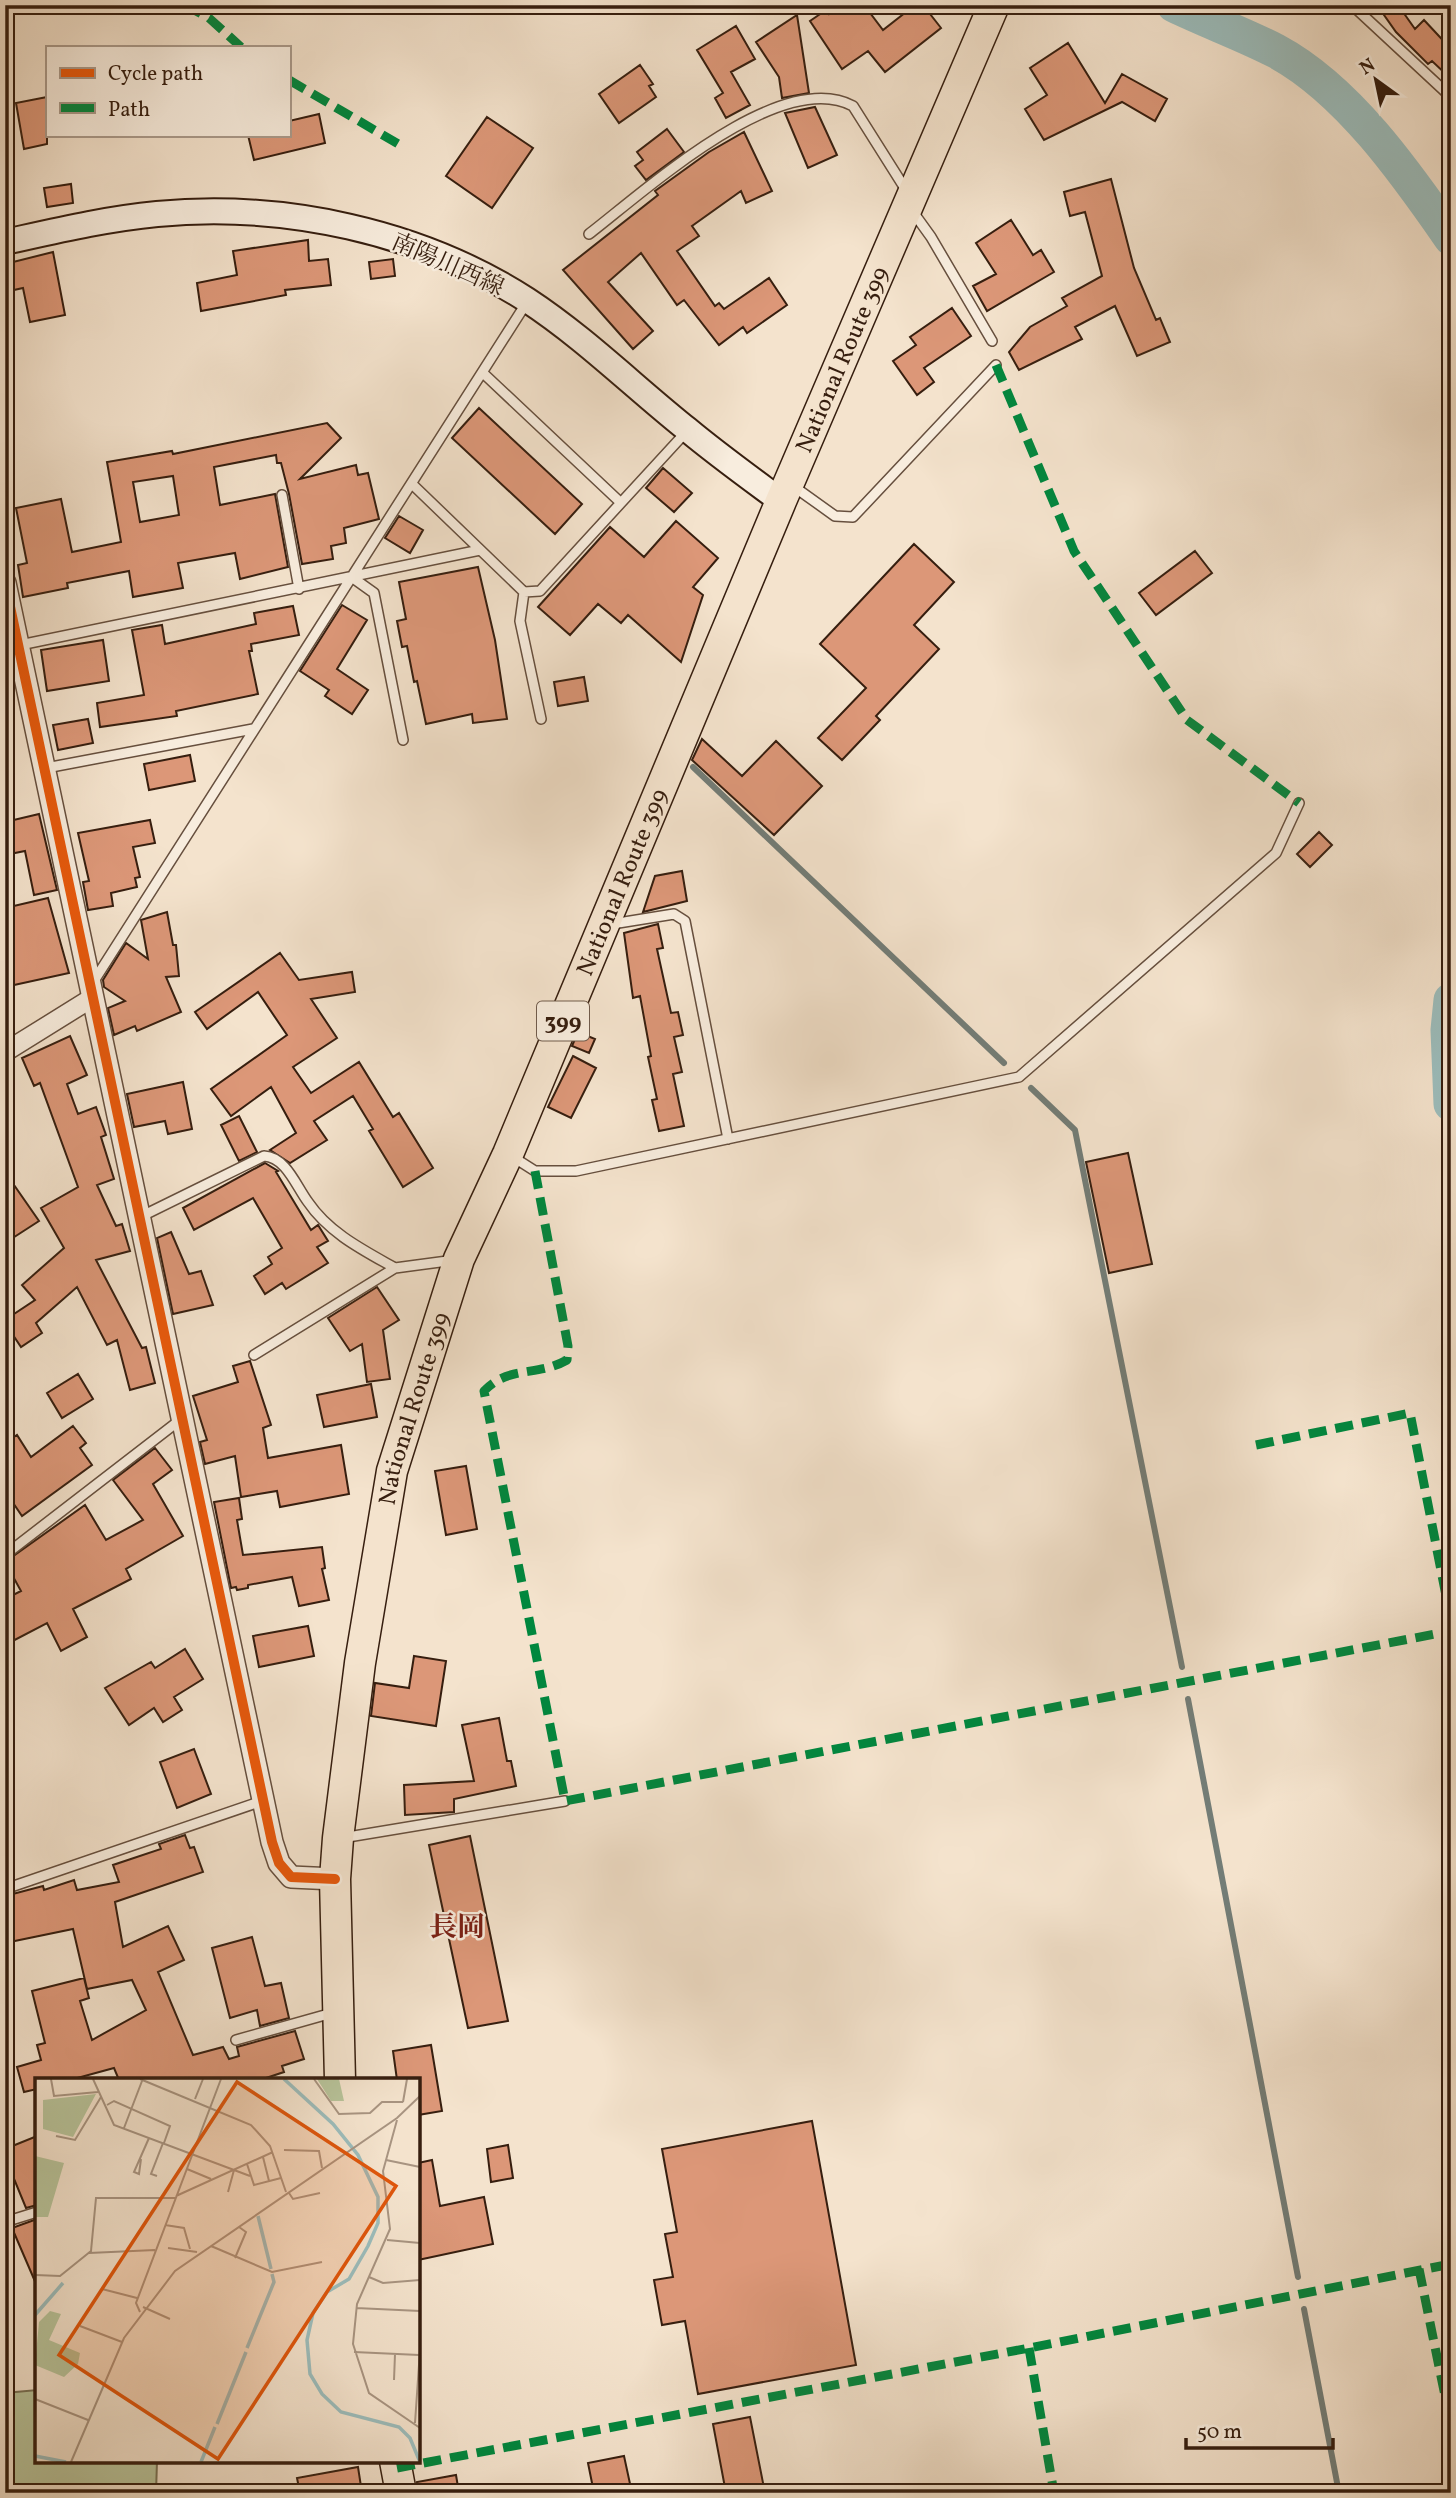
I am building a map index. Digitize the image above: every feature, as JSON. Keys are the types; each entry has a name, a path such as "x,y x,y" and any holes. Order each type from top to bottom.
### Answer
{"highway":[{"name":"National Route 399","path":"340,2078 335,1880 338,1838 359,1663 392,1471 459,1259 508,1154 785,492 992,9"},
{"path":"395,2463 401,2493"}],"main road":[{"name":"南陽川西線","path":"5,242 109,220 211,212 267,215 331,223 400,240 479,272 527,301 591,346 687,430 785,492"}],"street":[{"path":"5,583 12,647 44,768 180,1420 279,1863 290,1877 335,1880"},
{"path":"5,1052 91,992"}],"lane":[{"path":"1352,5 1451,97"},
{"path":"589,234 701,148 736,125 774,109 815,98 839,98 853,106 992,341"},
{"path":"91,992 253,729 353,578 527,301"},
{"path":"785,492 835,516 853,517 996,365"},
{"path":"483,373 620,502"},
{"path":"412,484 524,592 540,591 687,430"},
{"path":"282,495 299,589"},
{"path":"12,647 480,550"},
{"path":"353,578 374,593 403,740"},
{"path":"524,592 520,621 541,719"},
{"path":"44,768 253,729"},
{"path":"508,1154 535,1171 576,1171 1019,1077 1276,853 1299,803"},
{"path":"603,925 674,914 685,921 729,1139"},
{"path":"138,1218 264,1156 272,1156 285,1167 309,1204 327,1225 396,1268"},
{"path":"254,1355 396,1268 459,1259"},
{"path":"5,1555 180,1420"},
{"path":"5,1889 263,1800"},
{"path":"338,1838 565,1801"},
{"path":"236,2040 338,2011"},
{"path":"8,2221 35,2213"}],"green space":[{"path":"35,2390 35,2463 157,2463 156,2493 5,2493 5,2393"}],"building":[{"path":"841,5 864,5 883,30 915,5 923,5 941,28 885,72 868,51 842,69 810,21 826,10 829,14"},
{"path":"1377,5 1398,5 1415,29 1424,20 1451,49 1451,79 1432,61 1428,64 1396,32"},
{"path":"797,15 809,93 782,98 779,77 756,42"},
{"path":"736,26 755,59 731,72 750,105 726,118 715,98 723,93 697,50"},
{"path":"1068,43 1105,103 1122,74 1167,99 1155,121 1122,102 1044,140 1025,109 1047,95 1030,68"},
{"path":"640,65 653,84 649,86 656,97 619,123 599,94"},
{"path":"46,97 47,144 24,149 16,103"},
{"path":"815,107 837,155 808,168 785,113"},
{"path":"319,114 325,143 254,160 248,136 290,136 290,121"},
{"path":"487,117 533,148 492,208 446,176"},
{"path":"667,129 684,152 646,180 635,166 643,160 637,152"},
{"path":"744,132 772,191 746,203 741,191 692,226 699,236 677,251 715,306 719,303 724,309 769,278 787,305 747,333 743,327 719,345 684,300 677,305 641,253 608,282 653,331 633,349 563,270 658,195 655,191 709,152"},
{"path":"1111,179 1134,268 1156,320 1160,318 1170,342 1137,356 1115,306 1075,327 1082,339 1019,370 1009,352 1030,327 1067,306 1062,298 1102,276 1085,212 1070,216 1064,192"},
{"path":"71,184 73,203 47,207 44,188"},
{"path":"1011,220 1033,255 1041,250 1054,272 987,311 973,286 996,274 976,243"},
{"path":"308,240 309,261 328,259 331,285 285,290 286,295 201,311 197,283 237,275 233,251"},
{"path":"53,252 65,315 30,322 23,288 5,292 5,264"},
{"path":"393,259 395,276 371,279 369,262"},
{"path":"952,308 971,336 924,368 934,382 917,395 893,361 916,345 910,337"},
{"path":"479,408 582,504 555,534 452,438"},
{"path":"327,423 341,438 300,479 356,465 358,475 368,473 379,519 344,528 346,543 331,546 333,559 302,564 289,494 281,463 277,463 276,455 214,467 220,505 275,494 288,567 240,579 235,553 178,563 183,588 133,597 129,571 67,583 68,588 23,597 18,565 27,563 16,508 61,499 72,552 121,542 107,462 172,451 173,454","holes":["173,476 179,515 140,522 133,482"]},
{"path":"663,468 692,493 674,512 646,488"},
{"path":"399,516 423,530 410,553 385,538"},
{"path":"676,521 718,558 693,587 703,595 681,662 628,615 621,623 598,604 570,635 538,607 610,527 644,557"},
{"path":"914,544 954,582 914,625 939,649 876,716 880,720 842,760 818,738 866,688 820,644"},
{"path":"1195,551 1212,573 1156,615 1139,593"},
{"path":"478,567 495,640 507,719 473,723 472,714 426,724 417,681 414,682 407,646 402,647 397,621 406,619 399,582"},
{"path":"342,605 367,620 337,669 368,690 352,714 325,696 329,690 300,671"},
{"path":"293,606 299,635 251,644 252,651 249,651 258,694 176,711 177,716 100,727 97,703 144,695 132,630 162,625 165,644 256,624 254,613"},
{"path":"103,640 109,681 47,691 41,650"},
{"path":"584,677 588,701 558,706 554,682"},
{"path":"88,719 93,743 58,750 53,725"},
{"path":"702,739 742,776 776,741 822,786 774,835 692,760"},
{"path":"190,755 195,781 149,790 144,764"},
{"path":"39,814 57,890 34,895 25,851 5,855 5,822"},
{"path":"150,820 155,843 133,847 140,877 135,878 137,887 111,893 113,906 88,910 83,882 89,881 78,833"},
{"path":"1319,832 1332,845 1310,867 1297,854"},
{"path":"682,871 687,901 643,912 655,876"},
{"path":"48,898 69,973 5,987 5,908"},
{"path":"167,912 173,945 176,945 179,976 166,977 181,1012 137,1031 135,1026 114,1035 108,1008 125,1001 104,987 103,980 126,943 148,959 141,920"},
{"path":"658,924 663,948 657,949 671,1013 678,1012 683,1035 674,1037 682,1072 673,1074 684,1126 659,1131 652,1100 657,1099 648,1057 651,1056 640,996 633,998 624,933"},
{"path":"280,953 299,980 352,972 355,992 311,999 337,1038 293,1067 311,1093 359,1062 393,1117 399,1113 433,1168 403,1187 369,1131 373,1129 353,1096 314,1121 327,1140 290,1163 270,1150 296,1133 271,1087 231,1116 211,1089 287,1035 258,992 207,1029 195,1012"},
{"path":"578,1032 595,1039 589,1053 572,1046"},
{"path":"70,1036 87,1075 67,1084 78,1114 96,1107 106,1135 101,1137 114,1179 97,1185 116,1226 122,1224 130,1251 96,1260 142,1348 146,1347 155,1383 130,1390 117,1340 107,1345 77,1287 36,1323 42,1333 21,1347 5,1323 5,1320 35,1300 22,1285 64,1248 41,1208 78,1187 40,1083 34,1086 22,1058"},
{"path":"573,1056 596,1068 571,1118 548,1107"},
{"path":"183,1082 192,1129 168,1134 165,1121 134,1127 127,1094"},
{"path":"239,1116 257,1152 239,1161 221,1125"},
{"path":"1128,1153 1152,1264 1109,1273 1086,1162"},
{"path":"265,1163 278,1171 276,1172 311,1230 318,1225 328,1241 317,1247 328,1263 286,1289 282,1283 265,1294 254,1276 272,1264 268,1257 282,1248 253,1198 194,1230 183,1208"},
{"path":"5,1172 39,1221 5,1243"},
{"path":"171,1232 189,1274 201,1271 213,1305 173,1314 157,1238"},
{"path":"377,1287 399,1320 383,1330 390,1379 367,1382 362,1344 350,1351 328,1318"},
{"path":"250,1361 271,1425 263,1428 268,1458 341,1445 349,1494 280,1507 277,1491 241,1497 235,1456 205,1464 200,1442 207,1440 193,1396 238,1382 233,1366"},
{"path":"78,1374 93,1399 62,1418 47,1393"},
{"path":"371,1384 377,1417 324,1427 317,1395"},
{"path":"73,1426 86,1443 80,1448 92,1465 22,1516 5,1491 5,1443 17,1435 31,1457"},
{"path":"155,1448 172,1470 153,1484 183,1536 126,1569 131,1579 73,1609 87,1637 61,1651 47,1623 5,1645 5,1599 21,1591 5,1562 85,1505 106,1540 143,1520 113,1480"},
{"path":"466,1466 477,1529 446,1535 435,1471"},
{"path":"239,1498 242,1519 237,1520 243,1555 322,1547 325,1568 322,1569 329,1600 299,1606 292,1577 248,1585 248,1588 237,1590 236,1587 231,1588 214,1502"},
{"path":"308,1626 314,1656 259,1667 253,1636"},
{"path":"185,1649 203,1679 174,1697 182,1710 163,1722 154,1708 129,1725 105,1688 151,1662 155,1668"},
{"path":"414,1656 446,1661 436,1726 371,1716 375,1683 409,1688"},
{"path":"499,1718 507,1761 511,1761 516,1786 454,1799 454,1812 405,1815 404,1785 474,1781 462,1725"},
{"path":"194,1749 211,1794 177,1808 160,1762"},
{"path":"185,1835 190,1848 194,1847 203,1872 115,1902 123,1947 168,1926 184,1960 158,1972 193,2055 223,2047 229,2059 239,2056 237,2047 295,2031 304,2059 282,2066 284,2072 266,2078 118,2078 114,2068 77,2078 35,2078 35,2089 24,2092 17,2067 41,2060 37,2045 45,2043 32,1991 84,1978 89,1998 80,2001 92,2040 146,2010 132,1980 87,1989 73,1929 5,1943 5,1896 43,1886 44,1890 74,1880 77,1890 119,1882 113,1865 161,1849 159,1844"},
{"path":"470,1836 508,2021 468,2028 429,1845"},
{"path":"252,1937 265,1986 281,1983 289,2018 260,2026 257,2010 230,2018 212,1948"},
{"path":"431,2045 442,2111 420,2115 420,2078 397,2078 393,2051"},
{"path":"812,2121 856,2365 698,2394 685,2321 662,2325 654,2280 673,2277 665,2234 677,2232 662,2149"},
{"path":"35,2137 35,2206 26,2208 5,2157 5,2149"},
{"path":"508,2145 513,2178 491,2182 487,2149"},
{"path":"432,2160 440,2206 484,2197 493,2244 420,2260 420,2163"},
{"path":"35,2220 35,2281 12,2228"},
{"path":"750,2417 765,2493 726,2493 713,2424"},
{"path":"624,2456 632,2493 594,2493 588,2463"},
{"path":"358,2467 362,2493 300,2493 297,2478"},
{"path":"456,2475 459,2493 418,2493 417,2482"}],"waterway":[{"path":"1174,5 1276,51 1327,87 1395,160 1451,238"},
{"path":"693,767 1004,1063"},
{"path":"1451,1000 1448,1030 1451,1104"},
{"path":"1031,1088 1075,1130 1182,1667"},
{"path":"1188,1699 1298,2277"},
{"path":"1304,2309 1339,2493"}],"marked path":[{"path":"185,5 209,18 240,46"},
{"path":"290,81 400,145"},
{"path":"996,365 1074,551 1187,720 1299,803"},
{"path":"535,1171 568,1346 567,1360 545,1368 513,1374 484,1391 565,1801 1451,1631"},
{"path":"1256,1445 1410,1413 1451,1621"},
{"path":"397,2468 1029,2348 1451,2264"},
{"path":"1419,2269 1451,2425"},
{"path":"1029,2348 1054,2493"}],"cycle path":[{"path":"5,583 272,1842 279,1863 291,1877 335,1879"}],"district":[{"name":"長岡","path":"457,1926"}]}
